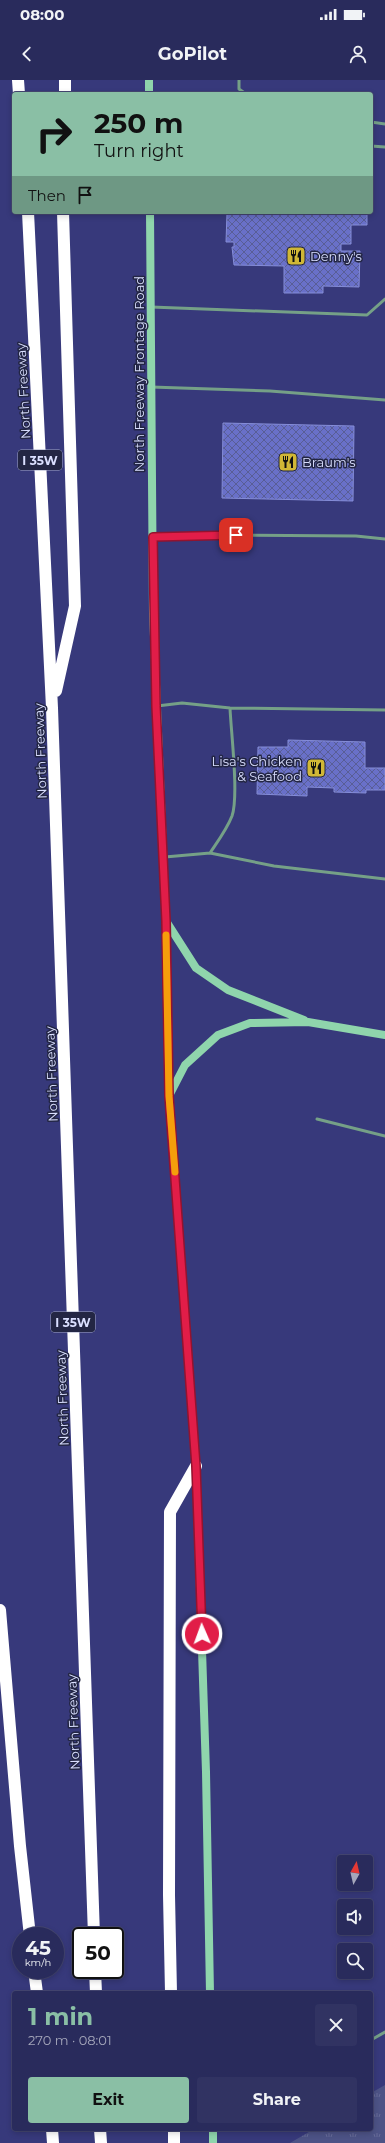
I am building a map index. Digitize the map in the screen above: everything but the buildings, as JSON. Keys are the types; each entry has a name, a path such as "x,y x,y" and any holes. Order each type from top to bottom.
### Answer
{"highway":[{"path":"18,80 19,92"},
{"path":"65,80 65,92"},
{"name":"North Freeway","path":"28,214 52,708 94,1927"},
{"path":"52,708 75,606 63,214"},
{"path":"171,1991 169,1894 170,1512 196,1466"},
{"path":"0,1610 20,1846 29,1927"},
{"path":"35,1979 37,1991"},
{"path":"95,1979 96,1991"},
{"path":"52,2131 53,2143"},
{"path":"100,2131 100,2143"},
{"path":"174,2131 174,2143"}],"main road":[{"path":"149,80 149,92"},
{"name":"North Freeway Frontage Road","path":"150,214 153,537"},
{"path":"153,537 156,706 166,921 169,1096 196,1466 206,1772 210,1991"},
{"path":"166,921 196,968 228,990 308,1022"},
{"path":"169,1096 184,1065 218,1035 250,1023 308,1022 385,1035"},
{"path":"213,2131 213,2143"}],"lane":[{"path":"239,80 239,89 243,92"},
{"path":"373,122 385,124"},
{"path":"373,146 385,147"},
{"path":"151,308 366,315 385,299"},
{"path":"152,388 286,392 385,400"},
{"path":"153,537 222,535 356,536 385,539"},
{"path":"156,706 182,702 230,708 385,710"},
{"path":"210,853 221,838 233,815 234,795 230,708"},
{"path":"163,857 210,853 274,866 385,879"},
{"path":"317,1119 385,1136"},
{"path":"373,2039 385,2032"}],"green space":[{"path":"385,2085 385,2143 290,2143 311,2131 373,2131 373,2092"}],"slow traffic":[{"path":"166,935 169,1096 175,1172"}],"place":[{"name":"Denny's","path":"296,256"},
{"name":"Braum's","path":"288,462"},
{"name":"Lisa's Chicken & Seafood","path":"316,768"}],"route":[{"path":"202,1634 196,1466 169,1096 166,921 153,613 153,537 236,535"}]}
